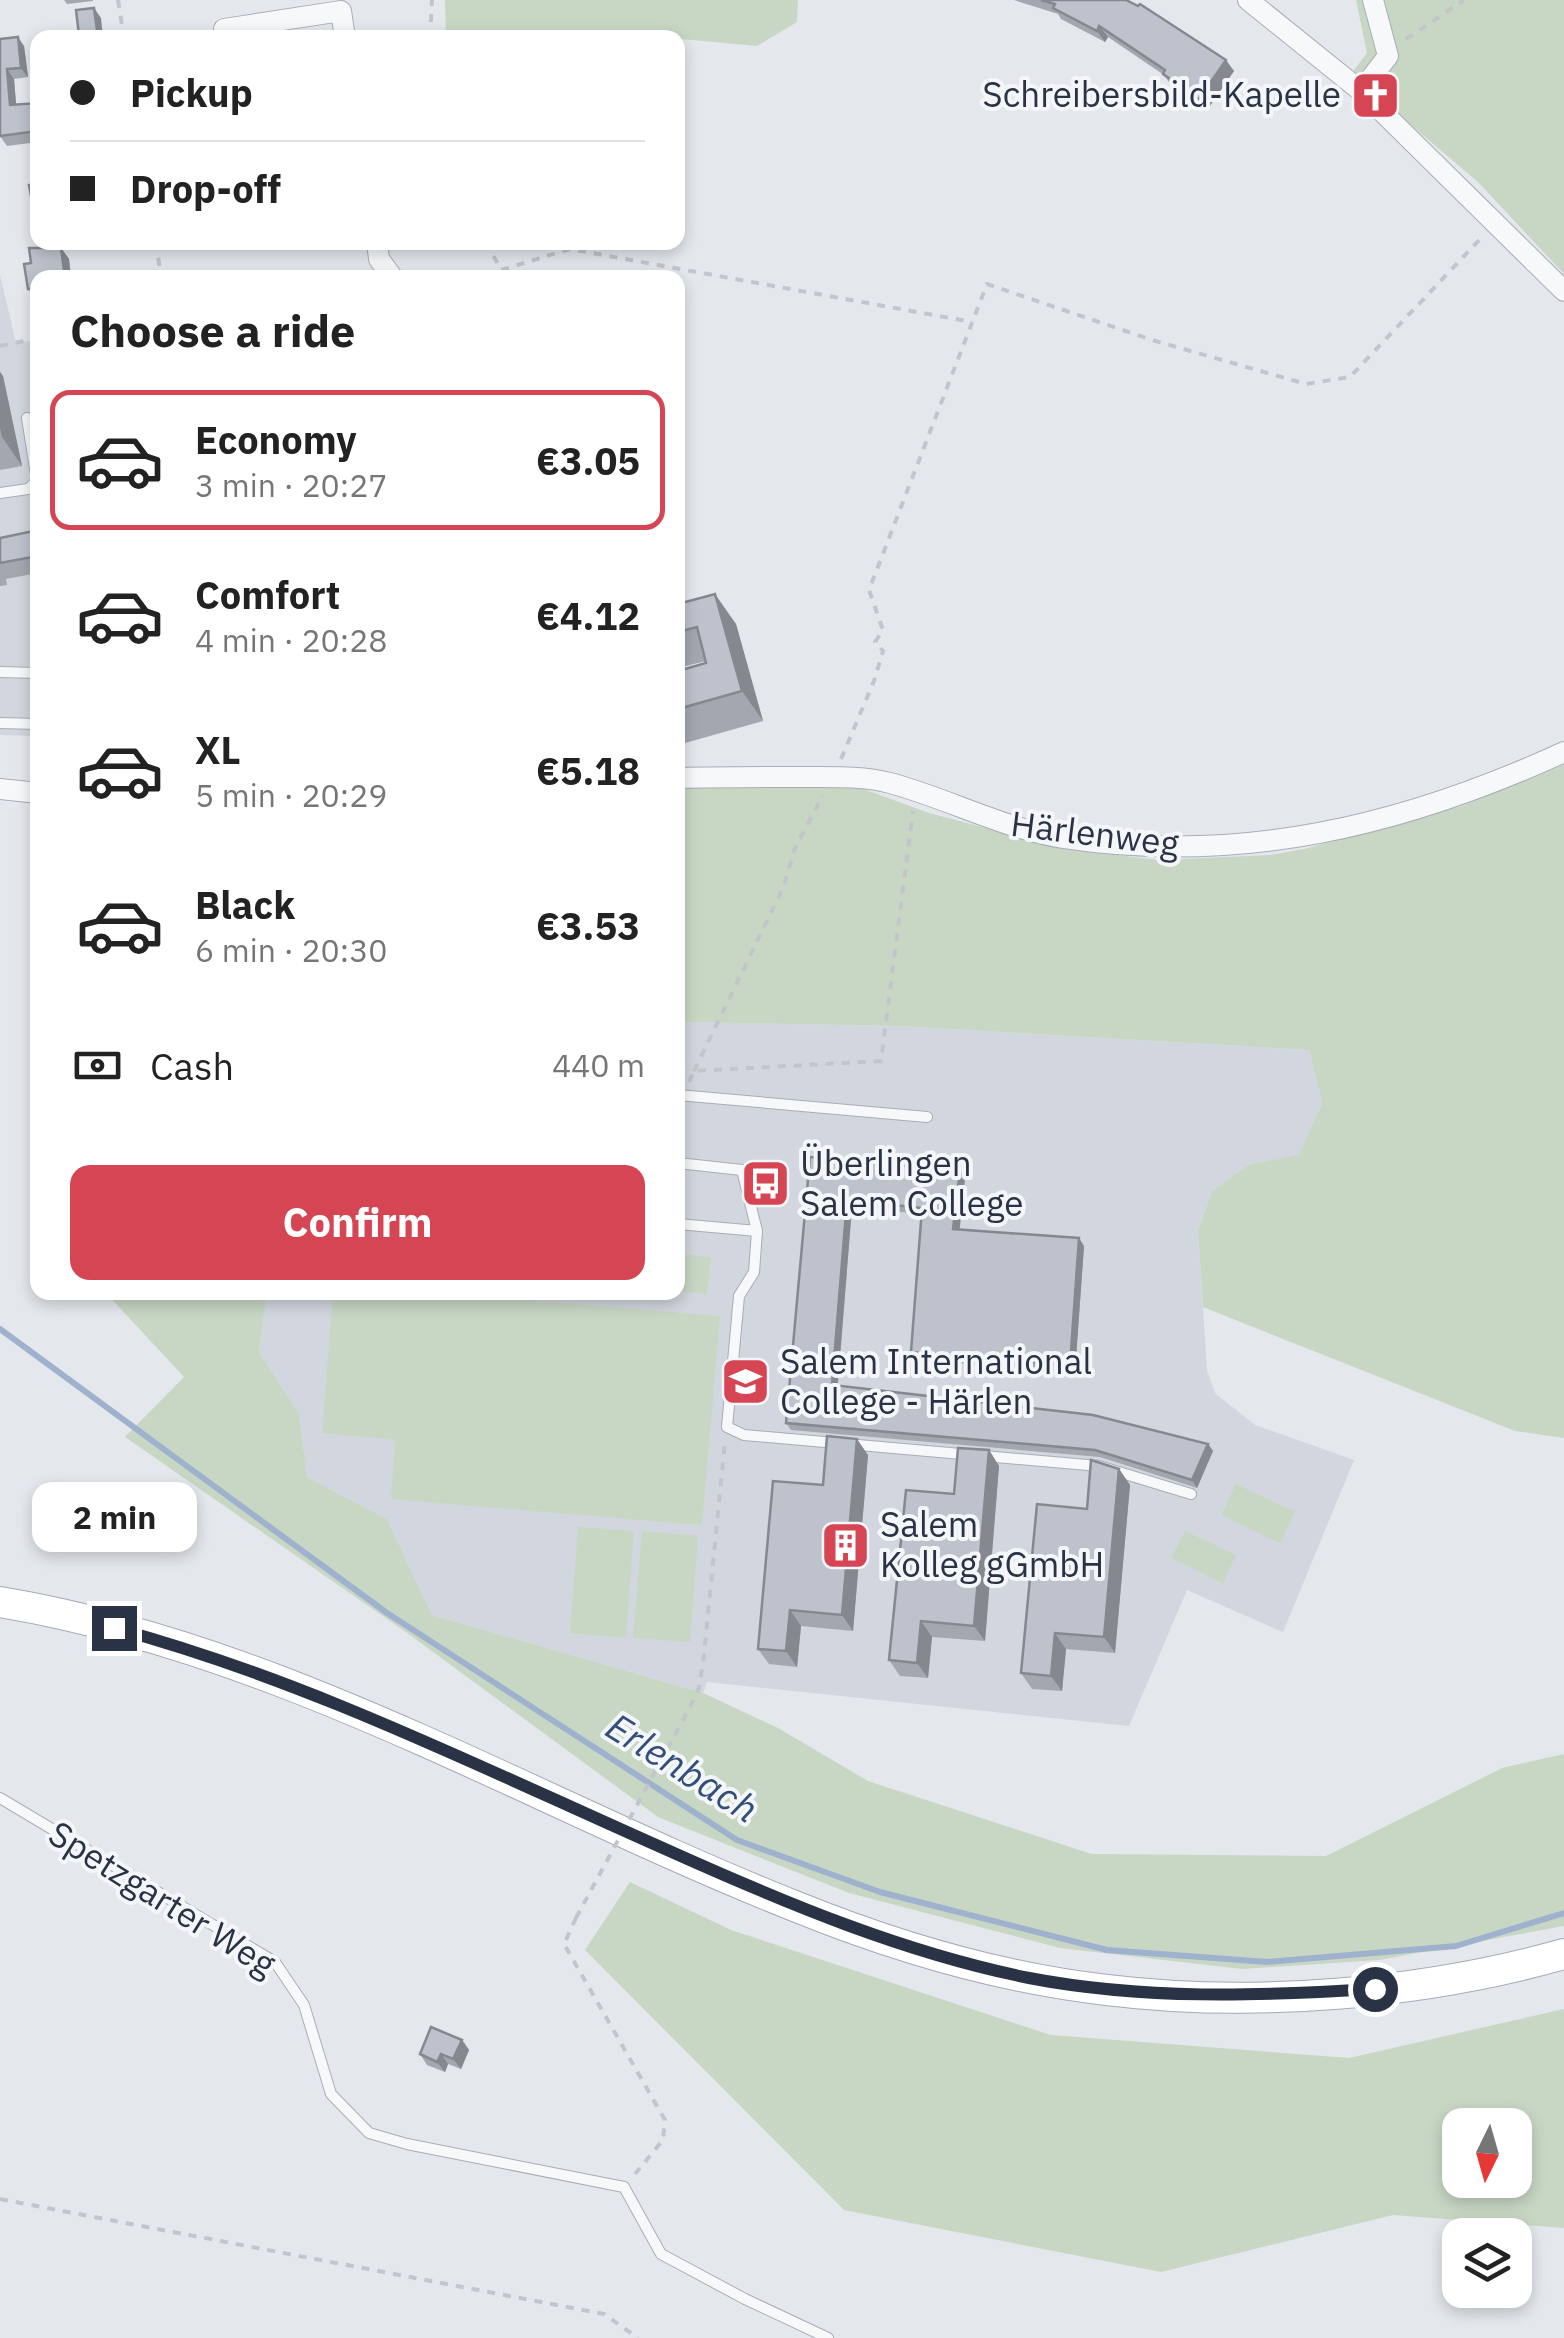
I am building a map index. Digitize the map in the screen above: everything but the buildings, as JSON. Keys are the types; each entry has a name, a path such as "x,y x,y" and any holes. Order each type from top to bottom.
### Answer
{"main road":[{"path":"0,1602 130,1632 220,1660 420,1740 797,1907 927,1951 1028,1978 1108,1990 1274,1996 1392,1987 1564,1954"}],"street":[{"path":"1248,0 1361,90 1564,291"},
{"path":"1361,90 1388,56 1372,0"},
{"path":"240,30 340,11 344,30"},
{"name":"Härlenweg","path":"685,778 886,782 1002,824 1061,838 1164,849 1279,842 1432,805 1508,778 1564,752"},
{"path":"0,788 30,793"}],"lane":[{"path":"27,418 30,437"},
{"path":"0,494 30,486"},
{"path":"0,672 30,673"},
{"path":"0,723 30,724"},
{"path":"685,1092 927,1117"},
{"path":"685,1164 742,1170 757,1231 754,1272 740,1296 726,1427 744,1435 1099,1466 1191,1494"},
{"path":"685,1225 757,1231"},
{"name":"Spetzgarter Weg","path":"0,1798 275,1962 304,2005 331,2094 369,2133 624,2188"},
{"path":"624,2188 661,2254 828,2338"}],"path":[{"path":"118,0 123,30"},
{"path":"430,30 432,0"},
{"path":"1388,56 1415,31 1464,0"},
{"path":"685,1087 784,888 795,848 833,778 874,681 882,651 875,642 883,630 869,590 987,284 1152,340 1306,384 1350,377 1495,222"},
{"path":"501,270 564,250"},
{"path":"581,250 972,322"},
{"path":"0,346 30,340"},
{"path":"694,1071 881,1060 915,792"},
{"path":"624,2188 663,2140 665,2120 564,1944 699,1688 726,1427"},
{"path":"0,2199 604,2314 638,2338"}],"shaded area":[{"path":"0,275 16,343 30,341 30,736 0,735"},
{"name":"Salem International College - Härlen","path":"685,1022 898,1026 1309,1050 1322,1103 1299,1156 1248,1165 1212,1191 1198,1231 1207,1370 1215,1393 1255,1425 1354,1460 1283,1632 1187,1590 1129,1726 707,1682 703,1693 432,1615 387,1519 307,1477 299,1413 259,1352 266,1300 685,1300"}],"green space":[{"path":"445,0 798,0 797,22 757,46 685,39 685,30 446,30"},
{"path":"1356,0 1564,0 1564,274 1478,182 1351,74 1367,53"},
{"path":"1564,764 1564,1438 1515,1431 1203,1307 1198,1231 1212,1191 1248,1165 1299,1155 1322,1103 1309,1050 898,1026 685,1022 685,788 858,787 929,813 1065,849 1159,860 1270,855 1304,849 1462,806"},
{"path":"685,1255 711,1257 707,1294 685,1292"},
{"path":"112,1300 266,1300 259,1352 299,1413 307,1477 387,1519 432,1615 703,1693 778,1728 868,1781 1092,1854 1326,1856 1502,1768 1564,1754 1564,1926 1379,1960 1242,1969 1060,1948 849,1893 658,1817 410,1635 125,1437 184,1377"},
{"path":"332,1300 522,1300 720,1316 702,1525 391,1499 395,1440 322,1433"},
{"path":"1236,1484 1295,1512 1280,1543 1221,1515"},
{"path":"578,1527 634,1531 626,1638 570,1633"},
{"path":"642,1531 698,1536 690,1642 633,1638"},
{"path":"1185,1531 1236,1555 1223,1583 1171,1558"},
{"path":"630,1882 731,1930 1051,2035 1349,2058 1564,2009 1564,2228 1532,2226 1532,2218 1393,2215 1161,2272 844,2210 585,1950"}],"waterway":[{"name":"Erlenbach","path":"0,1329 387,1613 737,1840 880,1892 1107,1950 1267,1962 1456,1946 1564,1913"}],"place":[{"name":"Schreibersbild-Kapelle","path":"1376,95"},
{"name":"Überlingen Salem College","path":"765,1184"},
{"name":"Salem International College - Härlen","path":"745,1382"},
{"name":"Salem Kolleg gGmbH","path":"845,1545"}],"route":[{"path":"114,1628 220,1660 313,1696 797,1907 962,1962 1028,1978 1108,1990 1184,1995 1274,1996 1375,1989"}]}
